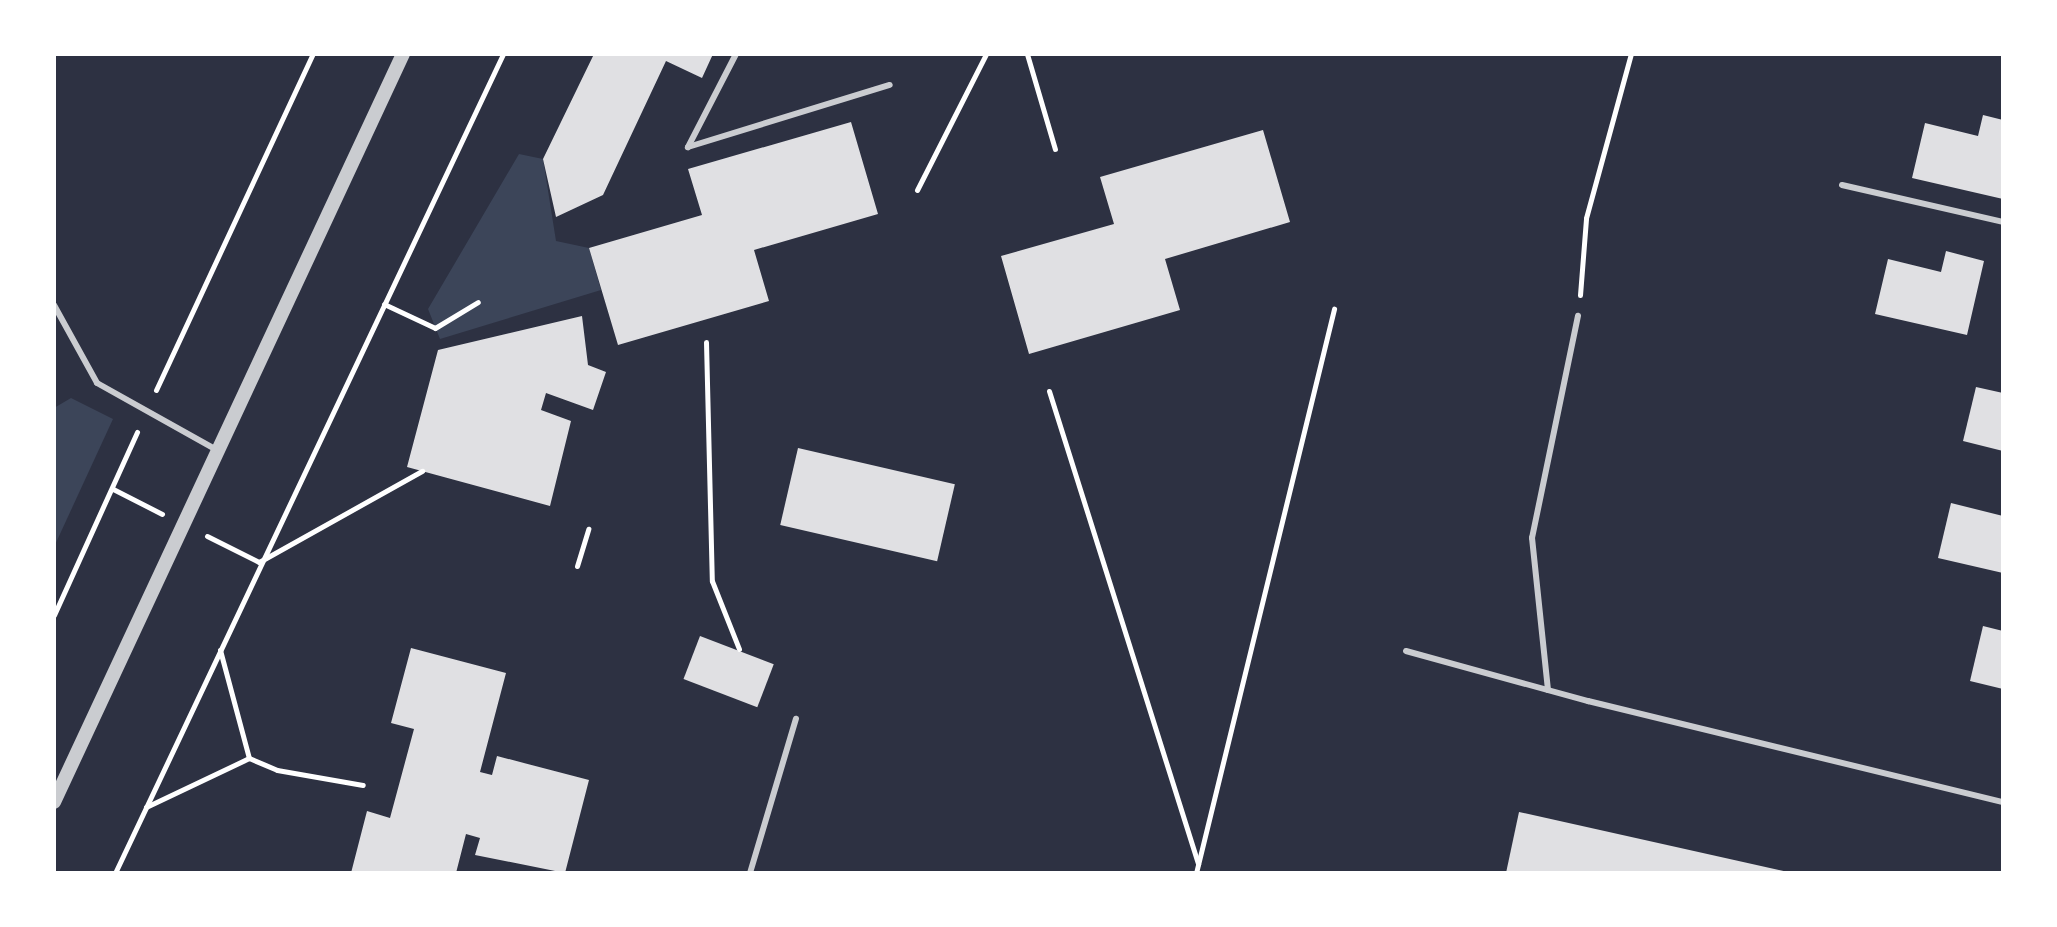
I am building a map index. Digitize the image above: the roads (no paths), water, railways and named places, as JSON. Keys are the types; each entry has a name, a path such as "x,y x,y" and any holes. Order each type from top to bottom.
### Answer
{"street":[{"path":"54,802 403,54"}],"lane":[{"path":"736,54 688,147 890,85"},
{"path":"1842,185 2003,222"},
{"path":"54,305 97,383 217,450"},
{"path":"1548,690 1532,538 1578,316"},
{"path":"1406,651 1548,690 2003,802"},
{"path":"750,873 796,719"}]}
